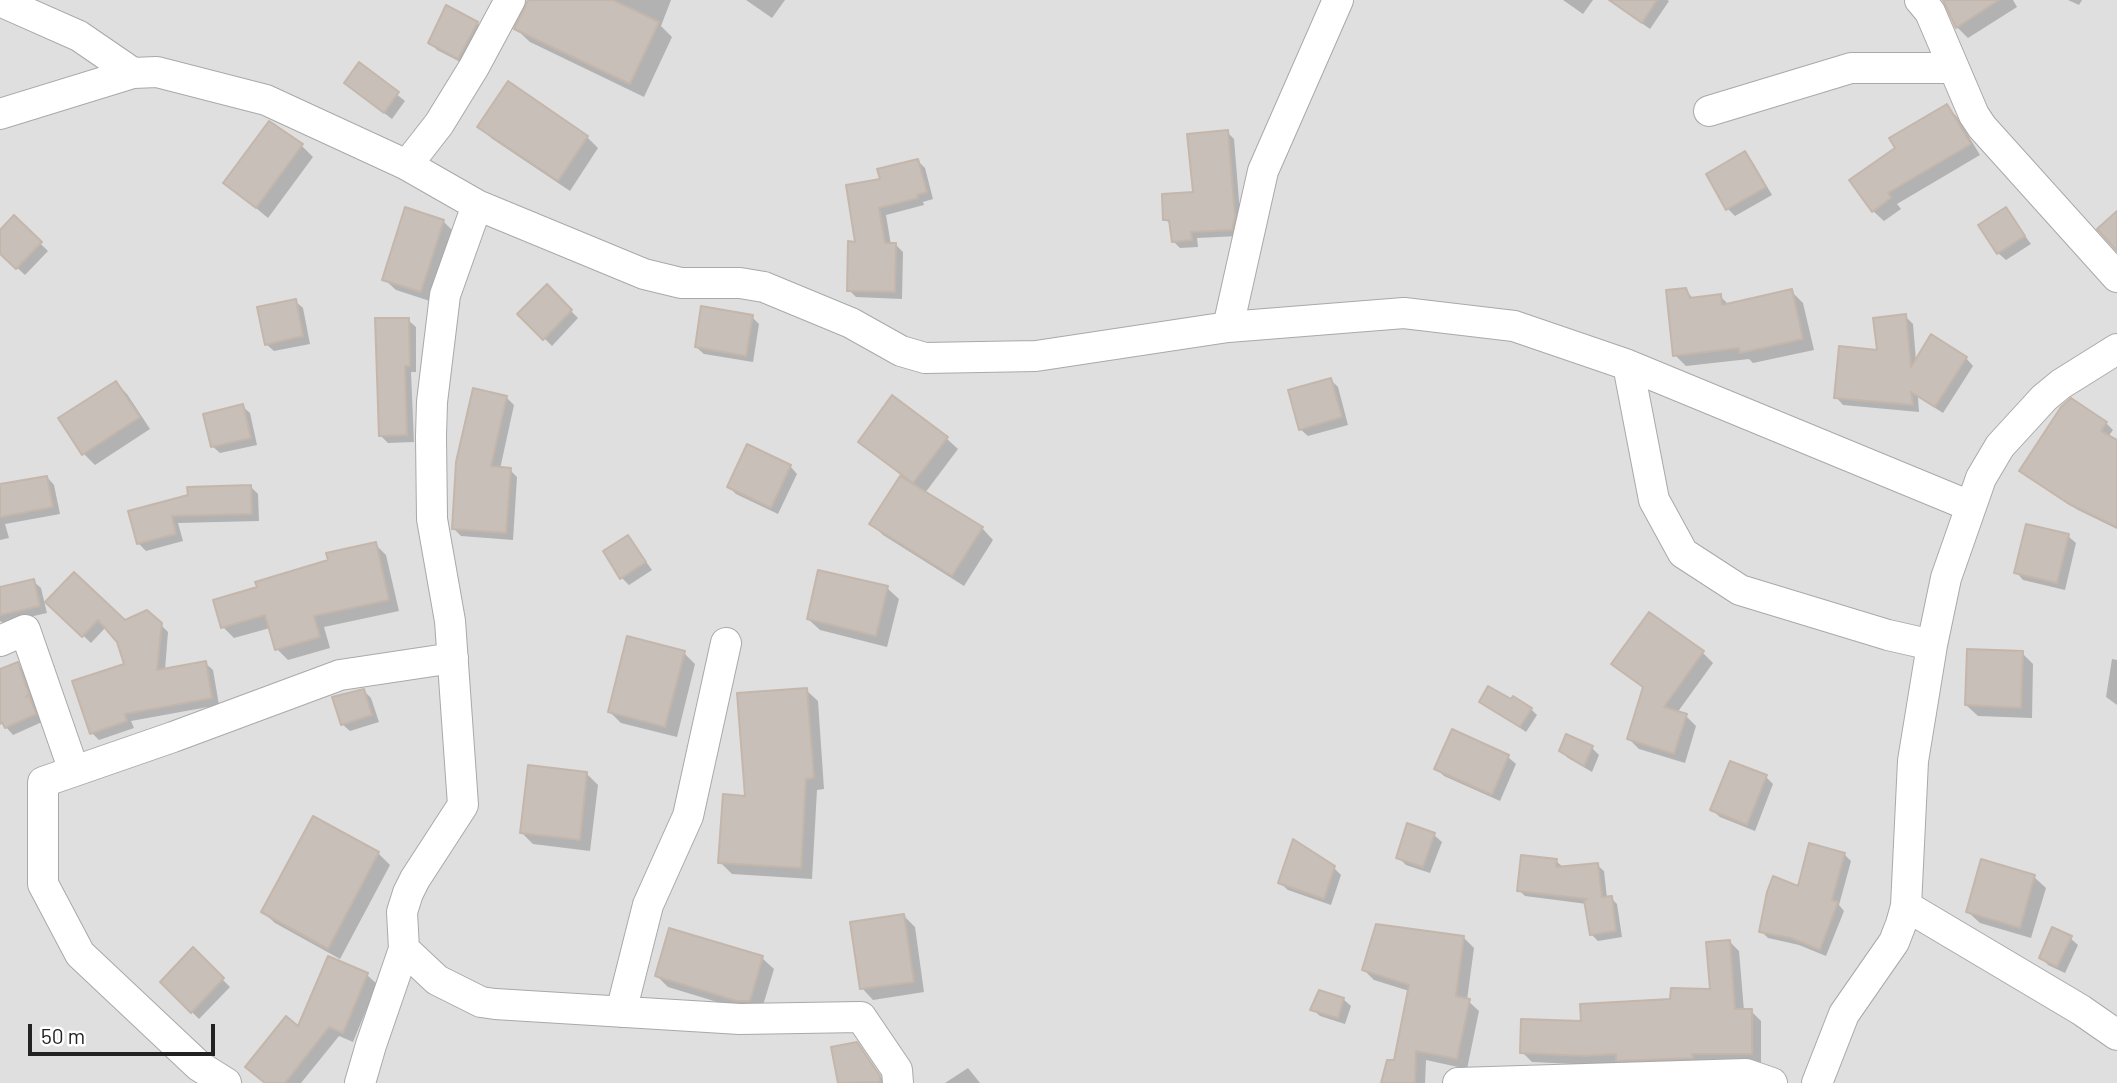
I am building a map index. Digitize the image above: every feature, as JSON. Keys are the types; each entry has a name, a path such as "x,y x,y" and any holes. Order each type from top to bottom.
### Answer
{"street":[{"path":"407,165 439,124 474,68 510,0"},
{"path":"1228,327 1263,171 1338,0"},
{"path":"1920,0 1930,12 1973,115 2117,278"},
{"path":"0,1 79,36 133,73"},
{"path":"1709,111 1851,68 1953,68"},
{"path":"0,114 133,73 157,72 266,100 407,165 477,205 644,274 681,283 740,283 764,287 851,323 901,351 925,358 1036,356 1228,327 1404,313 1514,326 1628,365 1970,506"},
{"path":"360,1083 404,949 402,912 408,893 463,805 448,607 432,519 432,402 445,295 477,205"},
{"path":"1817,1083 1844,1014 1894,942 1906,906 1913,761 1932,645 1946,578 1981,478 2000,446 2026,415 2061,384 2117,349"},
{"path":"1628,365 1654,500 1683,553 1740,590 1888,635 1932,645"},
{"path":"0,641 25,630 74,771"},
{"path":"621,1012 648,905 688,816 726,643"},
{"path":"226,1083 199,1066 80,954 43,884 43,782 340,675 453,658"},
{"path":"1906,906 2081,1010 2117,1035"},
{"path":"404,949 437,980 481,1002 740,1019 860,1017 897,1070 898,1083"},
{"path":"1458,1083 1746,1074 1772,1083"}],"shaded area":[{"path":"0,0 2117,0 2117,1083 0,1083"}],"building":[{"path":"528,0 613,0 659,22 630,84 514,29"},
{"path":"1609,0 1657,0 1642,23"},
{"path":"1943,0 1999,0 1956,28"},
{"path":"446,5 478,22 458,59 428,43"},
{"path":"359,62 399,92 384,113 344,83"},
{"path":"508,81 588,136 558,181 477,127"},
{"path":"1947,104 1971,144 1888,193 1891,198 1872,212 1849,180 1895,148 1889,138"},
{"path":"269,121 303,144 256,208 223,183"},
{"path":"1228,130 1235,217 1232,230 1191,232 1192,240 1172,242 1169,220 1163,220 1162,194 1193,192 1187,134"},
{"path":"1745,151 1766,187 1726,210 1706,174"},
{"path":"918,159 927,192 917,195 918,198 879,208 885,243 896,243 895,292 847,291 848,241 855,242 846,185 880,179 877,169"},
{"path":"405,207 444,220 421,292 382,280"},
{"path":"2006,207 2025,236 1997,254 1978,225"},
{"path":"2117,211 2117,251 2097,229"},
{"path":"14,215 42,242 16,269 0,254 0,230"},
{"path":"547,284 572,310 543,340 517,314"},
{"path":"1686,288 1690,298 1721,294 1722,305 1792,289 1803,339 1740,353 1739,348 1673,356 1666,290"},
{"path":"296,299 303,336 265,345 257,307"},
{"path":"701,306 753,315 746,356 695,347"},
{"path":"1906,314 1911,367 1931,334 1967,357 1935,407 1911,392 1913,405 1834,398 1839,346 1877,350 1873,318"},
{"path":"375,318 409,318 410,366 405,366 407,435 379,436"},
{"path":"1331,378 1342,417 1299,430 1288,390"},
{"path":"116,381 140,417 82,455 58,418"},
{"path":"473,388 507,396 491,466 511,468 506,533 452,529 456,462"},
{"path":"892,395 948,437 913,483 858,442"},
{"path":"2071,398 2107,422 2101,431 2117,440 2117,527 2069,504 2019,471 2061,407"},
{"path":"243,404 251,438 211,447 203,414"},
{"path":"747,444 791,465 771,508 727,487"},
{"path":"47,476 53,507 0,517 0,484"},
{"path":"900,476 983,527 952,576 869,524"},
{"path":"251,485 252,514 172,516 176,534 137,544 128,511 188,495 187,487"},
{"path":"2026,524 2069,534 2057,583 2014,573"},
{"path":"628,535 646,562 620,579 603,551"},
{"path":"376,542 389,600 314,616 320,637 275,650 265,615 221,628 213,600 257,587 255,582 328,560 326,553"},
{"path":"818,570 888,586 876,636 807,619"},
{"path":"74,572 125,620 147,610 162,623 157,670 206,661 212,698 125,714 127,721 90,734 72,681 124,664 117,642 98,620 82,637 45,602"},
{"path":"34,579 40,606 0,615 0,587"},
{"path":"1649,612 1704,651 1664,707 1687,714 1674,754 1627,739 1643,687 1611,664"},
{"path":"627,636 685,651 665,727 608,712"},
{"path":"1967,649 2023,651 2021,708 1965,705"},
{"path":"18,662 29,694 26,697 29,695 36,714 5,728 2,722 0,724 0,669"},
{"path":"1488,686 1511,699 1513,696 1532,708 1520,727 1479,702"},
{"path":"807,688 814,778 806,779 801,868 718,863 723,794 745,796 737,693"},
{"path":"364,689 372,715 341,725 332,697"},
{"path":"1452,729 1509,755 1492,795 1434,769"},
{"path":"1566,734 1593,746 1584,766 1559,751"},
{"path":"1730,761 1767,775 1747,825 1710,810"},
{"path":"528,765 587,772 580,840 520,833"},
{"path":"313,816 379,852 328,949 261,912"},
{"path":"1407,823 1435,833 1423,867 1396,858"},
{"path":"1293,839 1335,866 1324,899 1278,883"},
{"path":"1809,843 1845,853 1832,900 1838,902 1820,950 1791,938 1759,932 1773,876 1798,886"},
{"path":"1521,855 1557,859 1556,867 1598,863 1602,897 1612,896 1616,931 1590,935 1584,900 1587,899 1517,891"},
{"path":"1981,859 2035,875 2020,928 1966,912"},
{"path":"904,914 914,982 860,989 850,922"},
{"path":"1376,924 1464,936 1456,996 1470,999 1457,1059 1416,1051 1415,1083 1381,1083 1387,1060 1394,1060 1409,985 1362,970"},
{"path":"2052,927 2072,936 2057,967 2039,958"},
{"path":"669,928 763,956 750,1001 737,1001 655,976"},
{"path":"1730,940 1735,1009 1752,1009 1752,1054 1692,1054 1693,1058 1616,1061 1616,1054 1585,1056 1520,1053 1521,1019 1581,1021 1580,1004 1670,999 1671,988 1710,989 1706,942"},
{"path":"193,947 224,978 191,1013 160,982"},
{"path":"328,956 368,973 343,1033 329,1027 285,1083 265,1083 245,1067 286,1016 298,1026"},
{"path":"1319,990 1344,998 1338,1018 1310,1010"},
{"path":"857,1042 880,1076 880,1082 838,1083 831,1047"}]}
